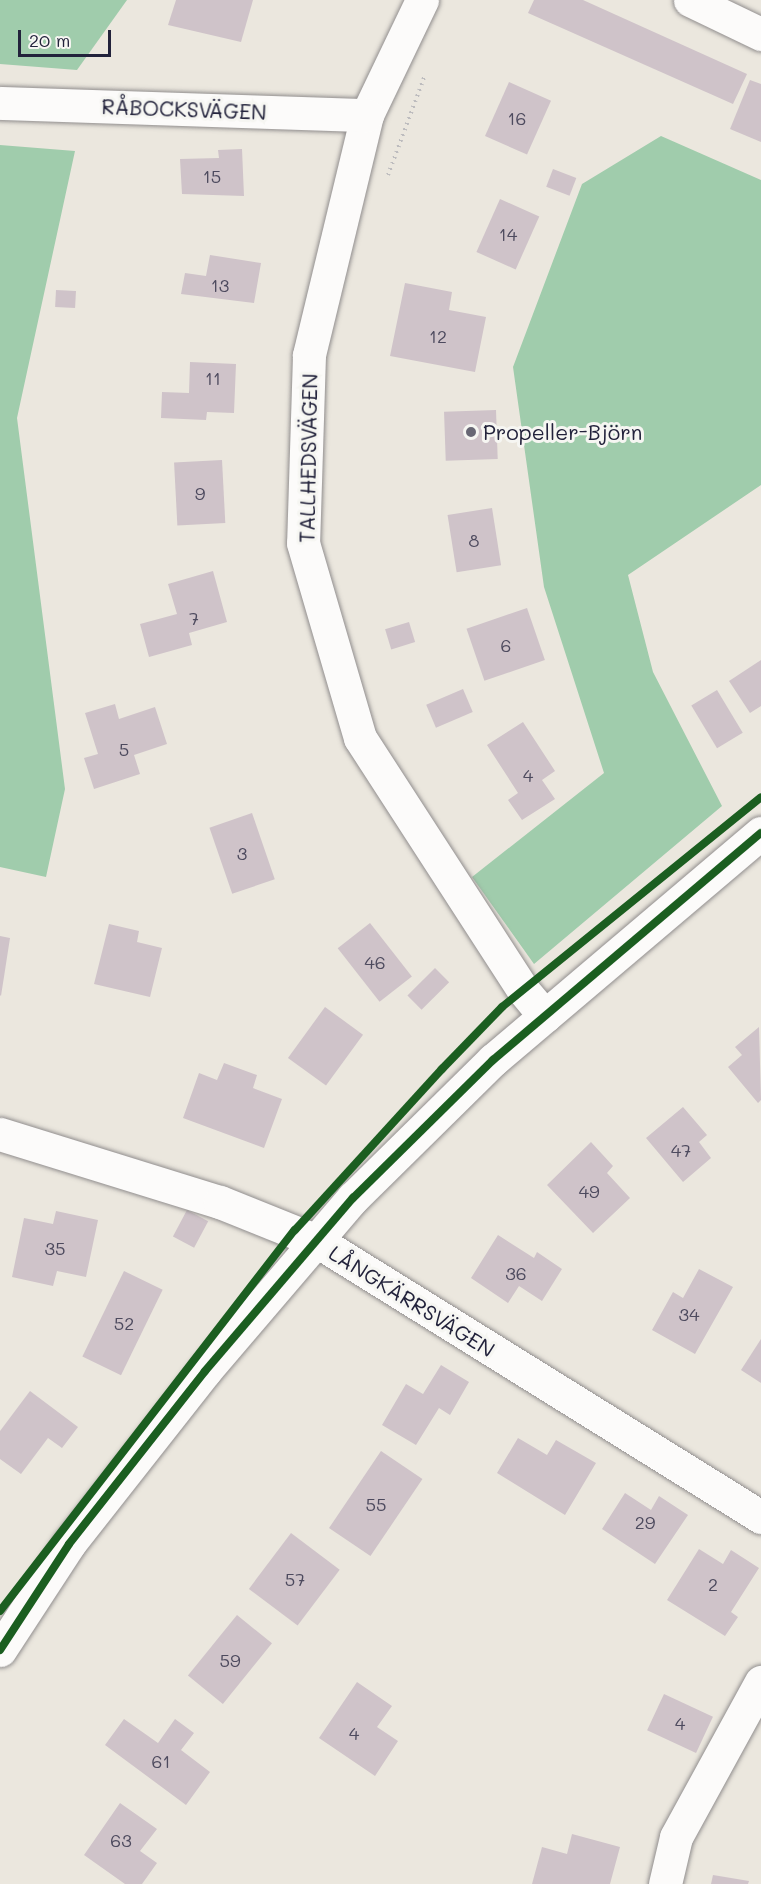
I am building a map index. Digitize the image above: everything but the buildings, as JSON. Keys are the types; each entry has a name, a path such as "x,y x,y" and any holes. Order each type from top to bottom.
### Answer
{"street":[{"name":"TALLHEDSVÄGEN","path":"422,0 367,115 309,355 303,543 360,738 523,990 545,1016"},
{"path":"690,0 761,34"},
{"name":"RÅBOCKSVÄGEN","path":"0,103 367,115"},
{"path":"0,1650 69,1544 205,1371 410,1138 545,1016 761,833"},
{"name":"LÅNGKÄRRSVÄGEN","path":"0,1134 220,1202 317,1241 761,1517"},
{"path":"666,1884 676,1837 761,1682"}],"path":[{"path":"387,180 426,73"}],"green space":[{"path":"0,0 127,0 77,70 0,64"},
{"path":"661,136 761,180 761,485 628,575 653,672 722,806 534,964 472,877 604,773 544,587 513,367 582,184"},
{"path":"0,145 75,151 17,418 65,789 46,877 0,867"}],"cycle path":[{"path":"0,1611 295,1230 442,1069 502,1007 761,797"},
{"path":"0,1650 69,1544 205,1371 353,1198 493,1060 761,833"}],"place":[{"name":"Propeller-Björn","path":"471,432"}]}
